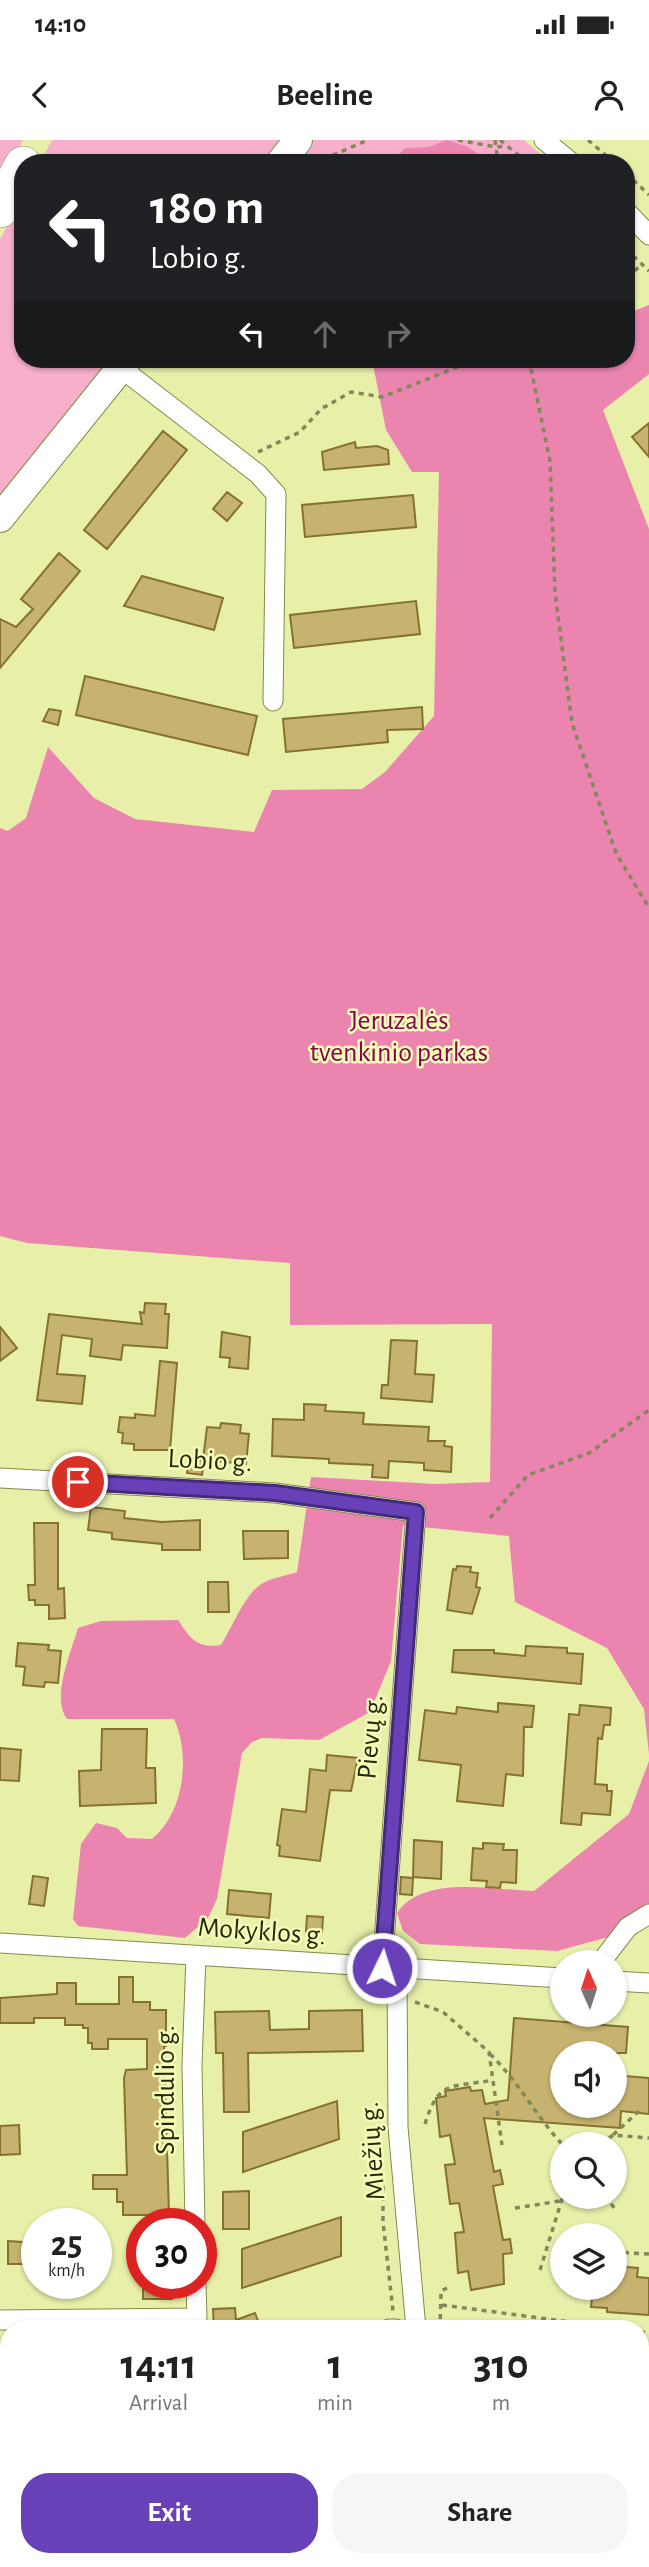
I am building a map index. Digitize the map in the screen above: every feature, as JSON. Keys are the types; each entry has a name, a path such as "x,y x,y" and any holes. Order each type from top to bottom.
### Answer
{"highway":[{"path":"0,209 14,182"}],"street":[{"path":"544,140 561,154"},
{"path":"635,220 649,235"},
{"path":"0,518 121,368"},
{"path":"131,368 258,474 276,494 272,701"},
{"name":"Lobio g.","path":"0,1478 275,1493 416,1512"},
{"name":"Pievų g.","path":"389,1968 416,1512"},
{"path":"610,1950 628,1927 649,1914"},
{"name":"Mokyklos g.","path":"0,1943 550,1977"},
{"name":"Spindulio g.","path":"195,2208 192,2065 196,1956"},
{"name":"Miežių g.","path":"389,1968 398,2126 415,2320"},
{"path":"627,1982 649,1983"},
{"path":"0,2320 197,2318 196,2299"}],"path":[{"path":"336,154 368,140"},
{"path":"458,140 496,147 507,146"},
{"path":"497,154 497,140 517,154"},
{"path":"588,140 604,154"},
{"path":"304,148 321,154"},
{"path":"635,182 649,195"},
{"path":"635,256 649,271"},
{"path":"635,270 644,264"},
{"path":"239,459 300,432 321,410 351,392 382,397 455,368"},
{"path":"531,368 550,461 555,593 572,723 616,853 649,908"},
{"path":"490,1518 528,1475 589,1453 649,1410"},
{"path":"389,1968 407,1999 443,2012 508,2071 551,2132"},
{"path":"489,2052 502,2145"},
{"path":"425,2124 433,2099 440,2090 493,2080"},
{"path":"616,2132 639,2111"},
{"path":"627,2136 649,2138"},
{"path":"515,2208 550,2203"},
{"path":"540,2270 558,2209"},
{"path":"627,2253 649,2254"},
{"path":"441,2320 441,2291 447,2288"},
{"path":"442,2305 555,2320"}],"shaded area":[{"path":"0,140 23,140 14,154 0,183"},
{"path":"52,140 284,140 273,154 45,154"},
{"path":"308,140 524,140 540,154 297,154"},
{"path":"14,213 14,368 107,368 0,500 0,239"}],"green space":[{"path":"447,140 468,147 478,154 399,154 405,148 429,147"},
{"name":"Jeruzalės tvenkinio parkas","path":"649,305 649,374 603,410 649,529 649,1754 644,1709 607,1648 515,1602 509,1536 403,1525 391,1661 370,1712 319,1740 262,1738 252,1742 242,1753 217,1899 208,1918 185,1938 78,1926 73,1919 81,1844 96,1823 117,1828 127,1838 152,1839 163,1828 178,1799 183,1766 174,1719 67,1719 61,1699 62,1687 78,1628 101,1621 178,1620 186,1632 200,1644 221,1645 254,1590 268,1581 297,1572 311,1477 436,1484 490,1482 492,1324 290,1325 290,1263 27,1243 0,1236 0,828 8,831 26,818 48,747 94,798 135,819 254,832 272,790 362,789 385,772 434,716 439,472 412,472 386,430 374,368 635,368 635,311"},
{"path":"649,1761 649,1926 550,1951 420,1944 403,1931 397,1913 409,1901 424,1893 460,1887 534,1891 629,1814"}],"building":[{"path":"649,423 649,457 632,437"},
{"path":"163,431 187,450 107,549 84,530"},
{"path":"355,442 356,448 377,446 388,450 389,464 324,470 322,452"},
{"path":"227,492 242,503 227,521 213,509"},
{"path":"413,495 416,527 305,537 302,505"},
{"path":"59,553 80,571 0,668 0,619 16,627 33,609 21,599"},
{"path":"142,576 223,598 214,630 124,606"},
{"path":"416,601 420,634 294,648 290,615"},
{"path":"85,676 257,716 248,755 76,715"},
{"path":"422,707 423,729 387,730 388,742 286,752 283,719"},
{"path":"49,709 61,711 58,725 43,721"},
{"path":"145,1303 166,1304 165,1314 169,1314 167,1348 123,1345 121,1360 90,1356 92,1339 62,1335 57,1374 85,1376 82,1404 37,1400 49,1314 142,1324 140,1312 144,1313"},
{"path":"0,1327 17,1348 0,1361"},
{"path":"222,1332 250,1337 248,1369 229,1367 230,1358 220,1357"},
{"path":"391,1340 417,1341 415,1374 434,1375 432,1402 381,1398 382,1385 388,1385"},
{"path":"160,1361 177,1363 170,1450 134,1450 134,1444 122,1443 123,1433 118,1432 120,1417 135,1418 135,1414 155,1416"},
{"path":"304,1404 326,1405 325,1411 364,1413 363,1424 429,1427 428,1441 445,1441 444,1446 452,1447 451,1472 424,1470 424,1463 389,1461 388,1478 372,1477 373,1465 272,1456 273,1419 304,1420"},
{"path":"221,1423 241,1425 240,1433 249,1434 246,1464 204,1460 202,1475 187,1473 189,1459 203,1460 207,1427 220,1428"},
{"path":"91,1507 125,1511 124,1518 162,1522 200,1520 200,1550 162,1550 162,1544 112,1539 112,1533 88,1530"},
{"path":"34,1523 58,1523 58,1589 64,1588 65,1618 49,1619 49,1605 35,1605 35,1600 29,1600 28,1585 35,1585"},
{"path":"243,1531 288,1531 288,1558 244,1559"},
{"path":"457,1566 471,1567 470,1572 478,1573 476,1587 480,1588 472,1614 447,1610 453,1569 456,1570"},
{"path":"208,1582 228,1582 229,1612 208,1612"},
{"path":"18,1643 49,1645 48,1650 61,1651 58,1683 45,1682 44,1687 23,1685 25,1667 16,1666"},
{"path":"526,1646 567,1648 567,1653 583,1654 581,1684 452,1672 454,1650 494,1650 494,1653 525,1656"},
{"path":"498,1703 534,1706 532,1727 524,1727 523,1776 506,1774 503,1806 457,1801 461,1765 419,1760 425,1710 456,1714 457,1707 498,1712"},
{"path":"580,1705 611,1708 610,1725 604,1725 602,1739 598,1738 595,1784 607,1785 607,1791 612,1791 610,1815 582,1813 581,1825 561,1823 569,1714 579,1715"},
{"path":"102,1729 147,1729 146,1768 155,1768 156,1803 80,1806 79,1771 101,1770"},
{"path":"0,1748 21,1750 19,1781 0,1780"},
{"path":"327,1755 358,1758 351,1791 330,1790 320,1861 279,1856 280,1846 277,1845 282,1809 306,1812 310,1769 326,1771"},
{"path":"414,1840 442,1842 441,1879 413,1877"},
{"path":"483,1843 504,1844 503,1850 517,1850 516,1883 501,1882 500,1888 486,1887 487,1881 471,1880 473,1848 483,1849"},
{"path":"33,1876 48,1878 44,1906 29,1904"},
{"path":"401,1877 413,1878 412,1895 400,1894"},
{"path":"229,1890 271,1894 269,1918 227,1914"},
{"path":"307,1916 323,1917 322,1932 306,1932"},
{"path":"119,1977 133,1977 133,2002 150,2002 150,2010 166,2010 164,2046 169,2208 126,2208 126,2215 123,2215 123,2202 117,2202 117,2189 93,2189 93,2175 127,2175 124,2078 126,2070 147,2069 147,2039 108,2039 108,2049 92,2049 92,2043 88,2043 88,2028 83,2028 83,2025 65,2025 65,2018 34,2018 34,2023 0,2023 0,1998 57,1994 57,1983 76,1983 76,2004 119,2004"},
{"path":"362,2010 363,2051 248,2053 249,2112 224,2112 223,2053 216,2053 215,2012 269,2011 270,2030 309,2029 309,2011"},
{"path":"514,2018 550,2021 550,2027 628,2027 627,2041 550,2041 550,2118 621,2118 620,2128 484,2118 494,2172 500,2170 503,2184 493,2186 503,2240 510,2239 512,2253 503,2254 504,2284 471,2290 468,2271 458,2273 455,2233 464,2232 459,2203 450,2204 445,2165 455,2164 450,2135 440,2137 436,2098 446,2096 445,2091 470,2087 471,2091 482,2090 485,2104 508,2100"},
{"path":"627,2076 649,2078 649,2114 627,2112"},
{"path":"337,2101 339,2139 243,2172 243,2132"},
{"path":"19,2125 20,2154 0,2155 0,2126"},
{"path":"249,2191 249,2229 223,2229 223,2192"},
{"path":"341,2217 341,2256 242,2288 242,2249"},
{"path":"8,2241 21,2242 21,2264 8,2264"},
{"path":"627,2267 638,2268 637,2277 649,2278 649,2315 607,2312 607,2308 591,2307 592,2300 627,2300"},
{"path":"235,2308 236,2320 214,2320 213,2309"},
{"path":"255,2313 258,2320 236,2320"}],"route":[{"path":"78,1482 275,1493 416,1512 382,1968"}]}
